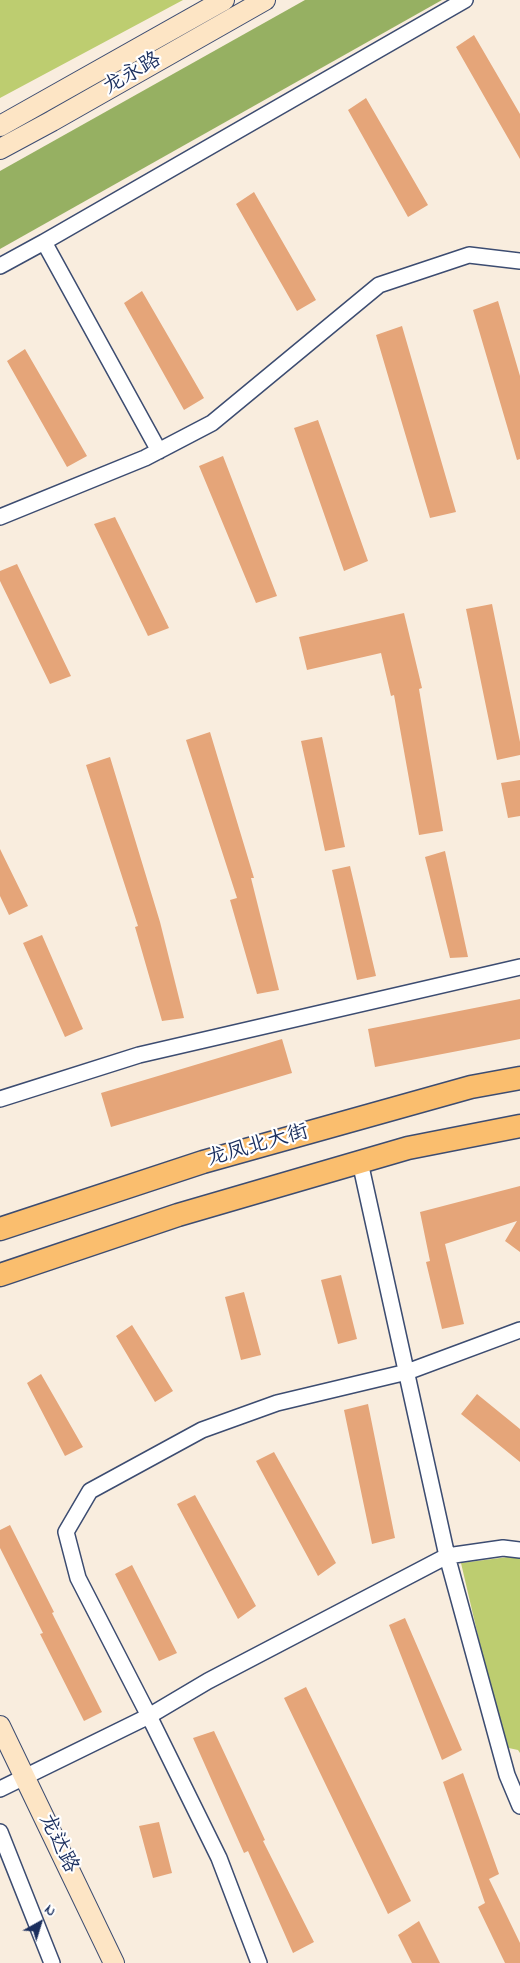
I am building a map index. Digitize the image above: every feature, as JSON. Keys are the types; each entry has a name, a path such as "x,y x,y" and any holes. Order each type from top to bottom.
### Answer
{"main road":[{"name":"龙永路","path":"0,126 224,0"},
{"name":"龙永路","path":"0,149 265,0"},
{"name":"龙凤北大街","path":"0,1229 203,1162 471,1087 520,1078"},
{"name":"龙凤北大街","path":"0,1275 178,1216 408,1148 520,1126"},
{"name":"龙达路","path":"0,1726 114,1963"}],"street":[{"path":"0,266 465,0"},
{"path":"44,242 159,451"},
{"path":"0,517 159,451 212,424 379,285 469,255 520,261"},
{"path":"0,1099 139,1055 520,967"},
{"path":"360,1162 447,1556 507,1775 520,1806"},
{"path":"259,1963 219,1858 78,1578 66,1532 90,1492 202,1430 277,1403 407,1372 520,1330"},
{"path":"0,1789 149,1716 208,1681 447,1556 503,1548 520,1550"},
{"path":"0,1832 52,1963"}],"green space":[{"path":"0,0 183,0 0,98"},
{"path":"305,0 442,0 0,249 0,171"},
{"path":"520,1557 520,1753 518,1750 504,1747 461,1563"}],"building":[{"path":"474,35 520,114 520,159 456,47"},
{"path":"366,98 428,205 408,217 348,110"},
{"path":"254,192 316,300 297,311 236,204"},
{"path":"142,291 204,398 184,410 124,303"},
{"path":"498,301 520,376 520,459 517,460 473,310"},
{"path":"402,326 456,512 430,518 376,335"},
{"path":"25,349 87,456 67,467 7,361"},
{"path":"318,420 368,561 344,571 294,428"},
{"path":"223,456 277,596 256,603 199,466"},
{"path":"115,517 169,628 148,636 94,524"},
{"path":"17,564 71,676 50,684 0,581 0,571"},
{"path":"492,604 520,742 520,755 497,760 466,609"},
{"path":"404,613 422,688 419,689 443,831 419,835 394,695 391,696 381,653 307,670 299,637"},
{"path":"210,732 254,878 251,878 279,990 257,994 230,900 237,898 186,740"},
{"path":"322,737 345,847 325,851 301,741"},
{"path":"110,757 160,922 184,1018 162,1021 135,927 138,926 86,765"},
{"path":"520,780 520,816 508,818 501,783"},
{"path":"0,849 28,906 9,915 0,896"},
{"path":"445,851 468,957 450,958 425,857"},
{"path":"350,866 376,976 357,980 332,870"},
{"path":"42,935 83,1029 65,1037 23,943"},
{"path":"520,999 520,1039 375,1067 368,1029"},
{"path":"282,1039 292,1073 111,1127 101,1093"},
{"path":"520,1186 520,1252 505,1241 517,1221 445,1244 464,1324 442,1329 426,1262 430,1261 420,1212"},
{"path":"341,1275 357,1339 338,1344 321,1280"},
{"path":"244,1292 261,1355 241,1360 225,1297"},
{"path":"132,1325 173,1391 155,1402 116,1336"},
{"path":"41,1374 83,1447 65,1456 27,1383"},
{"path":"477,1394 520,1429 520,1462 461,1414"},
{"path":"368,1404 395,1538 372,1544 344,1410"},
{"path":"274,1452 336,1563 318,1576 256,1461"},
{"path":"195,1495 256,1606 238,1619 177,1504"},
{"path":"10,1525 102,1712 84,1721 40,1634 43,1633 0,1548 0,1530"},
{"path":"132,1565 177,1653 159,1661 115,1574"},
{"path":"405,1618 462,1750 442,1760 389,1625"},
{"path":"306,1687 411,1901 388,1914 284,1698"},
{"path":"214,1731 265,1840 263,1841 314,1942 293,1953 248,1851 244,1853 193,1738"},
{"path":"463,1773 499,1874 489,1879 520,1943 520,1963 505,1963 478,1907 485,1903 443,1782"},
{"path":"159,1822 172,1873 153,1878 139,1826"},
{"path":"419,1921 440,1963 412,1963 398,1935"}]}
